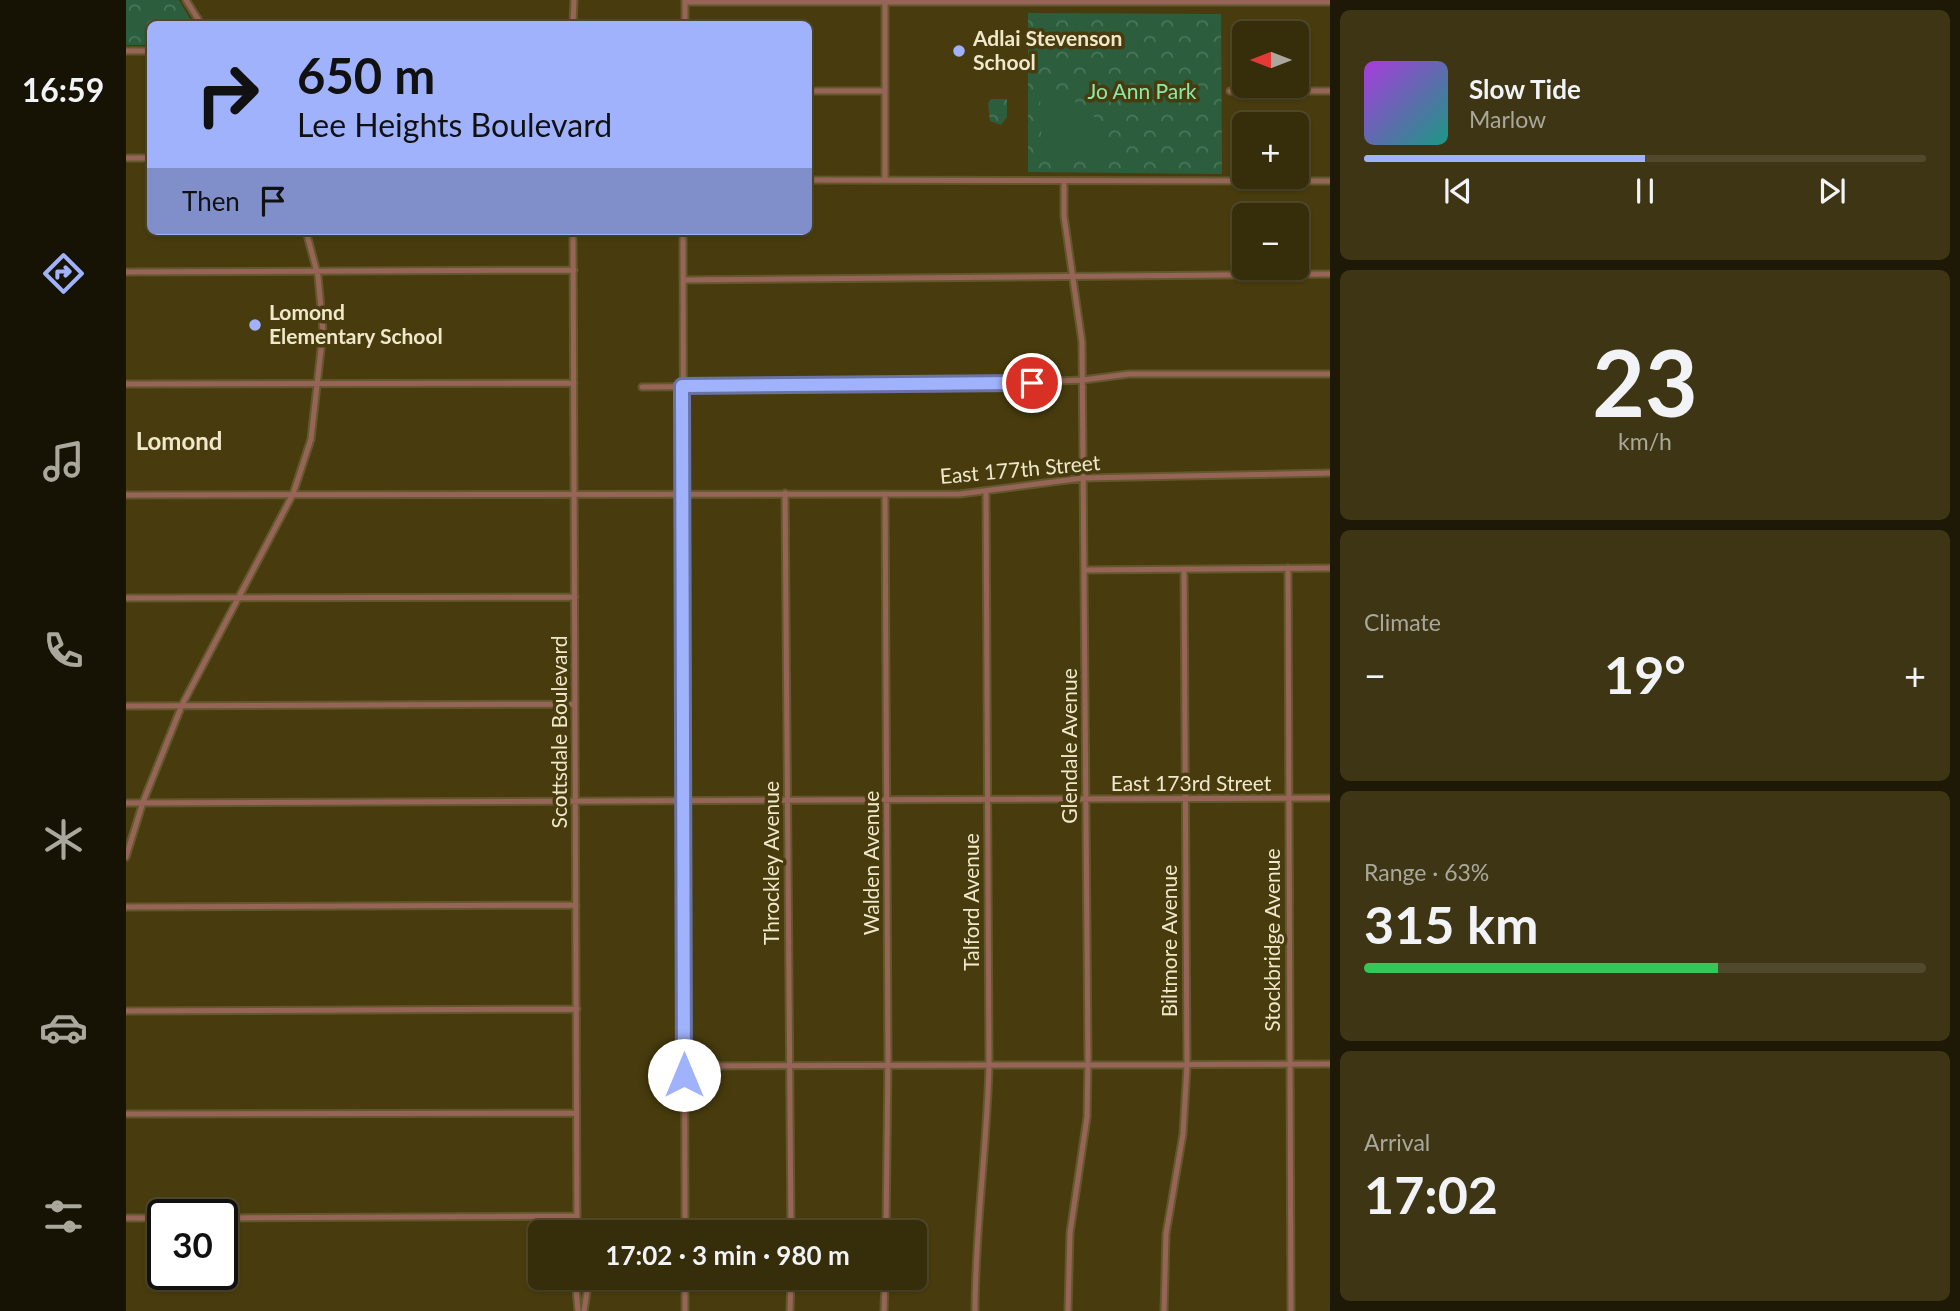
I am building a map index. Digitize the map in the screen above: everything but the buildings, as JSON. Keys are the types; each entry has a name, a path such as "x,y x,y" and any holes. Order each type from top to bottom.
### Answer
{"street":[{"path":"186,0 199,21"},
{"path":"573,21 574,0"},
{"path":"685,21 685,1 1330,2"},
{"path":"885,2 885,180"},
{"path":"126,51 147,51"},
{"path":"1230,91 1330,90"},
{"path":"812,91 885,91"},
{"path":"126,158 147,158"},
{"path":"812,180 1330,181"},
{"name":"Glendale Avenue","path":"1064,181 1064,216 1075,276 1083,380 1088,1066 1087,1117 1070,1233 1068,1311"},
{"path":"126,857 143,802 182,705 293,494 311,439 323,331 316,271 307,235"},
{"name":"Scottsdale Boulevard","path":"573,235 577,1220"},
{"path":"682,235 685,1220"},
{"path":"126,272 573,270"},
{"path":"682,280 1330,274"},
{"path":"642,387 986,384 1083,380 1129,374 1330,374"},
{"path":"126,384 574,383"},
{"name":"East 177th Street","path":"126,495 630,492 885,494 986,492 1083,478 1330,474"},
{"name":"Talford Avenue","path":"975,1311 975,1255 985,1152 989,1066 986,492"},
{"name":"Throckley Avenue","path":"785,493 790,1220"},
{"name":"Walden Avenue","path":"885,494 888,801 886,1220"},
{"name":"Stockbridge Avenue","path":"1288,568 1291,1311"},
{"path":"1085,570 1330,568"},
{"name":"Biltmore Avenue","path":"1164,1311 1166,1234 1183,1134 1187,1066 1184,569"},
{"path":"126,598 575,597"},
{"path":"126,706 575,704"},
{"name":"East 173rd Street","path":"126,803 1330,799"},
{"path":"126,907 576,905"},
{"path":"126,1011 577,1009"},
{"path":"684,1066 1330,1064"},
{"path":"126,1114 576,1113"},
{"path":"238,1218 577,1216"},
{"path":"126,1218 147,1218"},
{"path":"576,1290 578,1311"},
{"path":"584,1311 587,1290"},
{"path":"685,1290 685,1311"},
{"path":"790,1311 791,1290"},
{"path":"884,1311 885,1290"}],"green space":[{"path":"126,0 179,0 191,21 147,21 147,45 126,45"},
{"name":"Jo Ann Park","path":"1028,13 1221,14 1222,174 1028,172"},
{"path":"1040,94 1070,100 1090,112 1103,132 1111,161 1045,161 1042,158"},
{"path":"991,99 1007,99 1007,117 1001,125 990,121 988,103"}],"place":[{"name":"Adlai Stevenson School","path":"959,51"},
{"name":"Lomond Elementary School","path":"255,325"}],"district":[{"name":"Lomond","path":"179,442"}],"route":[{"path":"684,1075 682,386 1032,383"}]}
